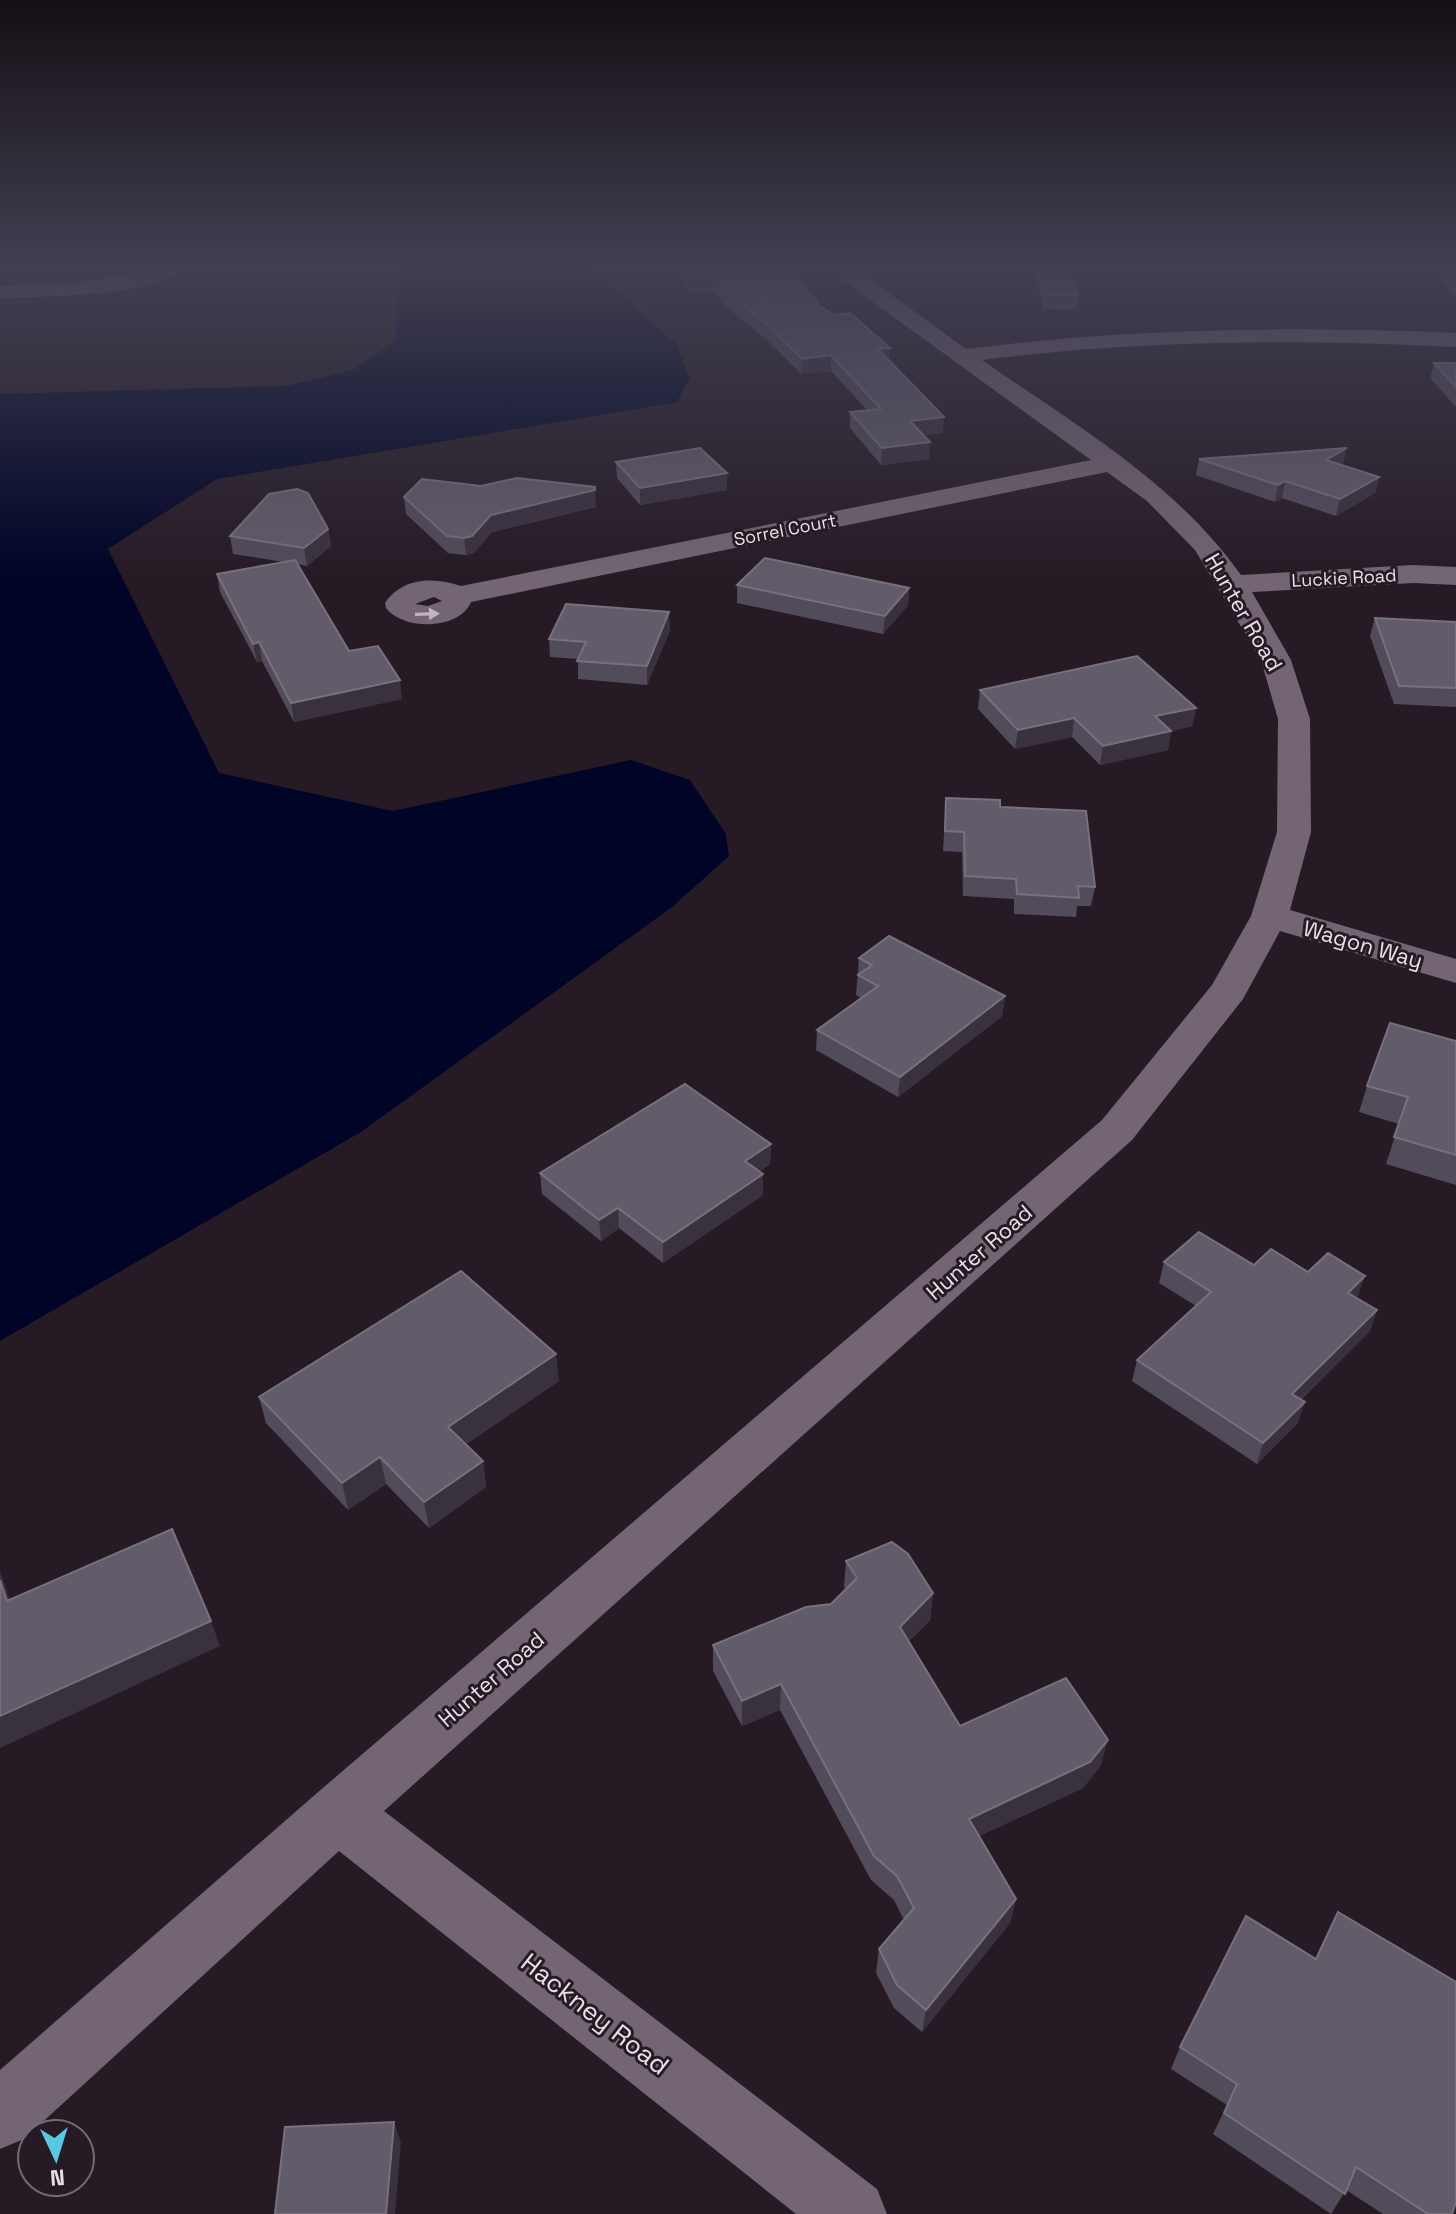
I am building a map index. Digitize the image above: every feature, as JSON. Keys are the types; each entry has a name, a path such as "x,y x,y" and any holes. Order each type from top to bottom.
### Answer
{"street":[{"name":"Hunter Road","path":"0,2115 338,1813 1117,1130 1229,990 1270,916 1294,832 1294,719 1276,660 1233,584 1205,544 1156,495 981,369"},
{"name":"Sorrel Court","path":"457,596 1114,463"},
{"name":"Luckie Road","path":"1233,584 1413,574 1456,576"},
{"name":"Wagon Way","path":"1270,916 1456,971"},
{"name":"Hackney Road","path":"338,1813 852,2214"}],"water":[{"path":"686,369 690,378 677,402 217,479 108,549 219,773 393,811 631,760 690,780 726,834 729,856 672,907 361,1132 0,1341 0,394 286,386 352,370"}],"building":[{"path":"844,369 898,369 944,417 910,421 930,442 882,448 850,412 881,409"},
{"path":"1440,369 1456,369 1456,387"},
{"path":"700,448 727,473 640,488 616,462"},
{"path":"1347,448 1326,460 1379,477 1340,499 1285,481 1278,485 1199,459"},
{"path":"517,478 595,487 595,490 491,515 472,536 464,538 447,536 404,497 422,479 481,486"},
{"path":"297,489 308,493 328,529 304,548 230,536 269,494"},
{"path":"765,558 909,588 885,616 737,585"},
{"path":"295,560 349,651 378,646 400,680 291,703 259,642 253,644 217,574"},
{"path":"566,604 669,612 647,666 577,661 586,642 549,639"},
{"path":"1375,618 1456,622 1456,688 1399,686"},
{"path":"1137,656 1196,708 1155,716 1171,731 1103,746 1074,718 1018,730 980,690"},
{"path":"946,798 1000,800 1000,807 1086,811 1095,887 1078,886 1079,898 1017,894 1016,879 965,876 964,832 945,831"},
{"path":"889,936 1005,996 900,1077 817,1030 878,986 858,975 872,965 859,958"},
{"path":"1390,1023 1456,1041 1456,1155 1394,1137 1408,1097 1367,1086"},
{"path":"685,1084 771,1144 745,1161 763,1174 663,1242 618,1208 599,1220 540,1173"},
{"path":"1199,1232 1254,1265 1271,1249 1308,1272 1328,1253 1365,1276 1348,1293 1377,1310 1292,1394 1305,1402 1263,1443 1137,1360 1211,1292 1164,1262"},
{"path":"461,1271 556,1354 448,1427 483,1461 424,1502 380,1457 342,1483 259,1397"},
{"path":"172,1529 211,1621 0,1716 0,1580 7,1601"},
{"path":"892,1542 908,1554 933,1593 900,1627 960,1726 1066,1678 1108,1740 1090,1762 969,1819 1016,1899 926,2010 897,1985 879,1949 914,1908 897,1876 874,1856 781,1684 742,1701 713,1645 806,1607 831,1604 857,1578 846,1561"},
{"path":"1338,1912 1456,1982 1456,2202 1452,2214 1428,2214 1356,2167 1345,2194 1224,2113 1237,2084 1180,2047 1246,1916 1316,1959"},
{"path":"394,2122 386,2214 275,2214 285,2127"}]}
